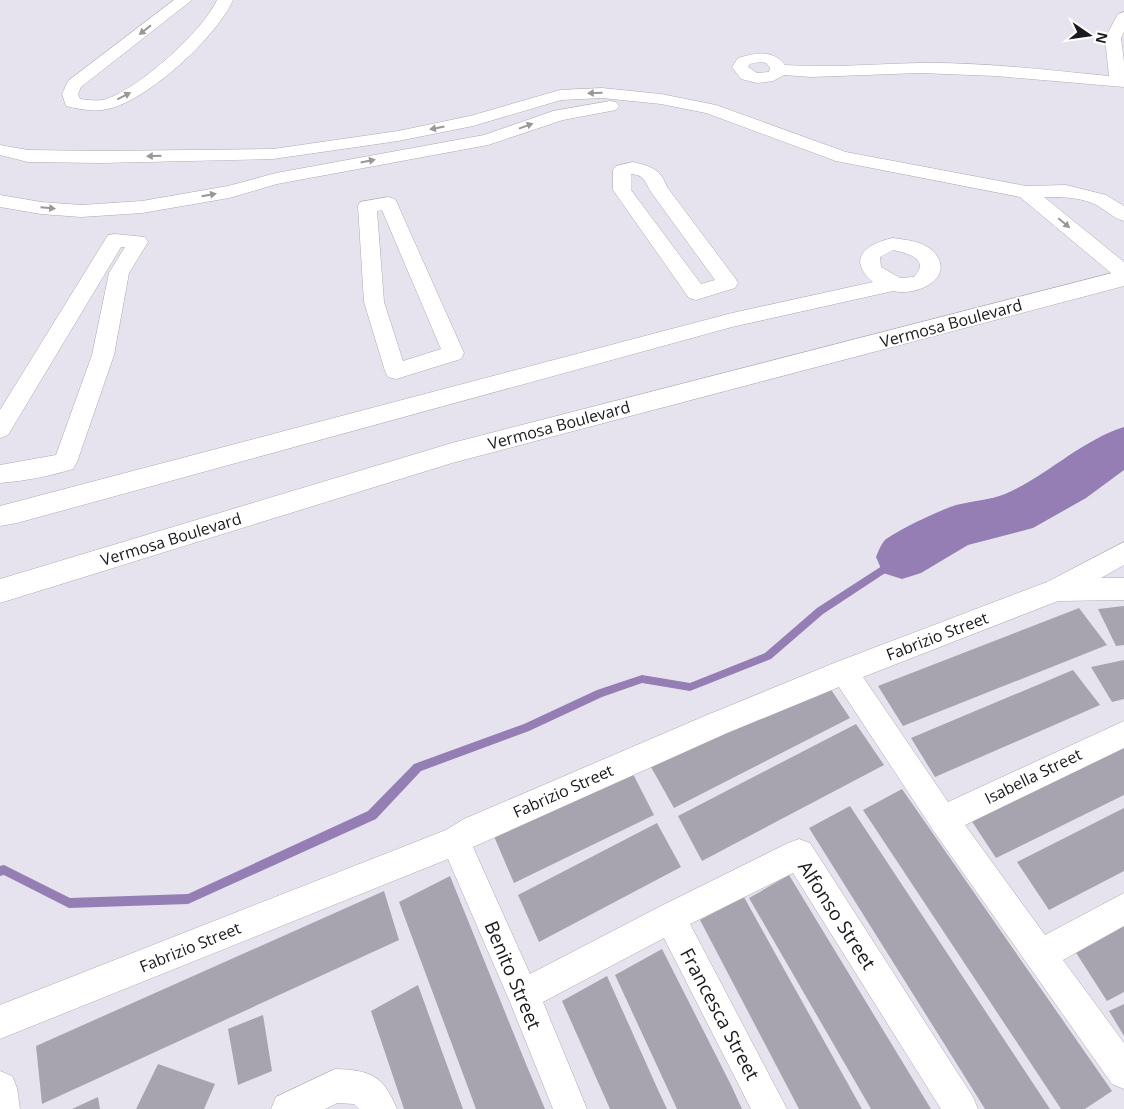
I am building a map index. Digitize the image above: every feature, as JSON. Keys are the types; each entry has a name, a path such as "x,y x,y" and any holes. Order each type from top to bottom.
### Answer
{"main road":[{"name":"Vermosa Boulevard","path":"0,591 452,453 1124,278"}],"street":[{"path":"184,0 74,85 70,94 72,102 86,106 108,104 128,95 146,83 209,26 223,7 225,0"},
{"path":"778,70 811,72 920,68 996,71 1121,82 1113,38 1124,17"},
{"path":"0,150 37,156 273,154 398,136 474,121 525,104 560,95 602,93 661,99 710,109 842,157 1026,192 1066,191 1099,199 1124,215"},
{"path":"0,201 41,208 80,211 142,207 229,192 276,180 488,140 558,115 661,99"},
{"path":"474,121 488,140"},
{"path":"273,154 276,180"},
{"path":"633,168 652,173 655,176 658,188 728,283 714,289 696,293 622,190 622,170 633,168"},
{"path":"1026,192 1124,273"},
{"path":"388,203 453,353 426,361 396,371 374,302 367,206 388,203"},
{"path":"0,430 115,240 138,242 119,274 103,355 65,462 10,473 8,515 732,320 894,284"},
{"path":"714,289 732,320"},
{"path":"426,361 442,399"},
{"name":"Fabrizio Street","path":"0,1022 455,841 475,830 717,724 844,672 1056,590 1124,554"},
{"path":"1056,590 1124,589"},
{"path":"844,672 943,820 1124,1072"},
{"name":"Isabella Street","path":"943,820 1124,734"},
{"name":"Benito Street","path":"455,841 523,995 570,1109"},
{"name":"Alfonso Street","path":"523,995 670,918 799,854 961,1109"},
{"path":"1040,955 1124,909"},
{"name":"Francesca Street","path":"670,918 770,1109"},
{"path":"288,1109 335,1086 361,1087 378,1104 380,1109"},
{"path":"0,1088 3,1109"}],"building":[{"path":"1124,606 1124,645 1116,646 1098,609"},
{"path":"1079,608 1107,645 903,726 878,686"},
{"path":"1124,660 1124,699 1112,702 1091,667"},
{"path":"1073,670 1100,705 935,777 911,738"},
{"path":"826,682 850,718 674,808 651,767"},
{"path":"856,724 884,765 702,861 678,816"},
{"path":"1124,739 1124,795 996,858 967,814"},
{"path":"631,770 654,815 514,883 493,834"},
{"path":"902,789 1112,1091 1085,1109 1061,1109 863,810"},
{"path":"850,806 1050,1109 985,1109 809,828"},
{"path":"1124,808 1124,871 1049,910 1017,862"},
{"path":"657,823 681,867 539,942 518,895"},
{"path":"789,875 931,1109 871,1109 749,898"},
{"path":"450,876 545,1109 476,1109 399,902"},
{"path":"384,891 399,940 42,1104 36,1046"},
{"path":"744,897 862,1109 799,1109 700,920"},
{"path":"1124,924 1124,992 1107,1001 1073,948"},
{"path":"662,949 742,1109 677,1109 615,975"},
{"path":"607,976 667,1109 610,1109 562,1001"},
{"path":"418,985 463,1109 404,1109 371,1011"},
{"path":"1124,1004 1124,1036 1109,1011"},
{"path":"263,1015 272,1071 238,1085 228,1029"},
{"path":"158,1064 215,1084 204,1109 136,1109"},
{"path":"98,1097 100,1109 72,1109"}],"waterway":[{"path":"902,557 955,527 1015,513 1068,484 1103,458 1124,446"},
{"path":"0,871 4,870 69,903 188,899 372,815 418,767 526,728 600,693 642,679 690,687 768,656 820,611 902,557"}]}
